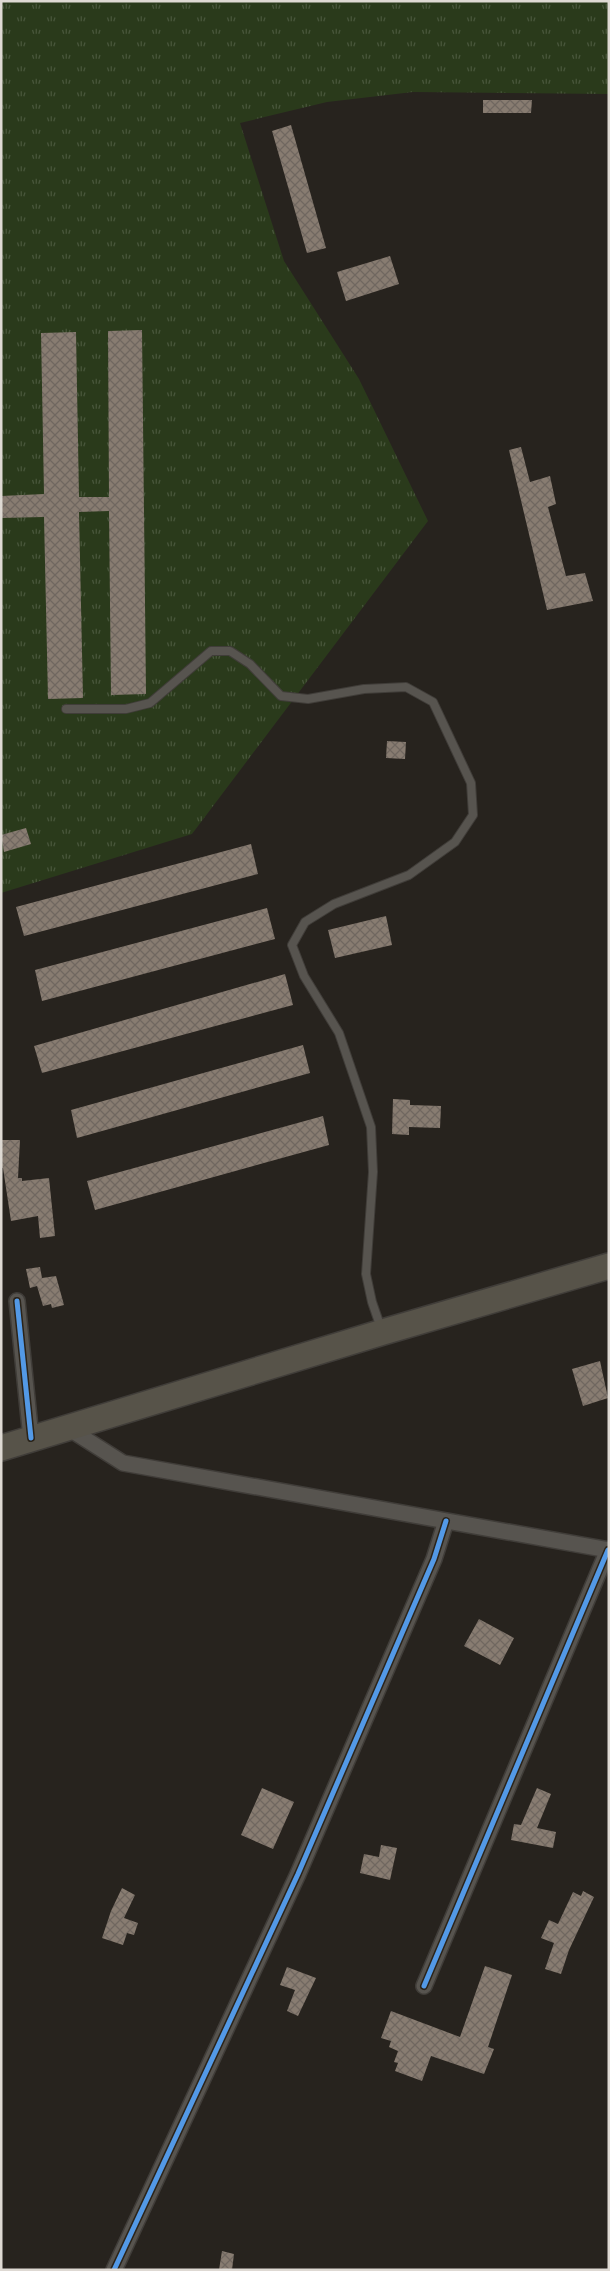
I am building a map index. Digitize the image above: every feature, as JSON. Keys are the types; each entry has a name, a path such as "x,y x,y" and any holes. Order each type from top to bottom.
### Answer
{"main road":[{"path":"1,1448 383,1332 609,1266"}],"street":[{"path":"17,1301 31,1438"},
{"path":"68,1428 123,1463 608,1550 424,1986"},
{"path":"114,2270 302,1865 434,1559 446,1521"}],"lane":[{"path":"66,709 126,709 150,703 211,651 230,651 250,664 281,696 308,699 364,688 406,687 433,702 471,782 473,815 456,842 409,875 334,904 305,922 292,945 304,976 339,1033 371,1127 372,1172 366,1274 372,1302 383,1332"}],"green space":[{"path":"1,1 609,1 609,94 413,92 327,102 240,123 284,261 359,379 428,521 192,834 1,893"}],"building":[{"path":"483,100 532,100 531,113 483,113"},
{"path":"291,125 326,248 307,253 272,131"},
{"path":"390,256 399,284 346,301 337,272"},
{"path":"142,330 146,694 111,695 109,511 79,512 83,698 48,699 44,517 1,518 1,496 44,494 41,333 76,332 79,497 109,497 108,331"},
{"path":"521,447 530,482 550,476 556,504 548,507 566,576 585,573 593,601 547,610 509,450"},
{"path":"387,741 406,742 405,759 386,758"},
{"path":"26,828 31,844 4,852 1,835"},
{"path":"251,844 258,874 24,936 16,907"},
{"path":"267,908 275,939 42,1001 35,970"},
{"path":"386,916 392,945 335,958 328,930"},
{"path":"285,974 293,1005 42,1073 34,1046"},
{"path":"303,1045 310,1073 77,1138 71,1110"},
{"path":"393,1099 410,1100 410,1105 441,1106 440,1128 409,1127 409,1135 392,1134"},
{"path":"323,1116 329,1145 95,1210 87,1181"},
{"path":"1,1140 20,1140 18,1178 22,1178 22,1181 49,1178 55,1236 40,1238 38,1216 11,1221 3,1168 1,1168"},
{"path":"40,1267 42,1278 56,1276 64,1305 52,1308 51,1304 43,1306 37,1286 30,1288 26,1269"},
{"path":"600,1361 608,1398 583,1406 572,1369"},
{"path":"479,1619 514,1638 500,1665 464,1646"},
{"path":"262,1788 294,1802 273,1849 241,1835"},
{"path":"537,1788 551,1794 537,1828 556,1832 553,1848 511,1840 514,1824 521,1825"},
{"path":"381,1845 397,1848 390,1880 360,1873 364,1854 379,1857"},
{"path":"122,1888 135,1895 124,1918 138,1923 134,1935 127,1933 123,1945 102,1938 111,1911"},
{"path":"583,1891 594,1897 569,1950 561,1974 545,1969 554,1943 541,1938 549,1920 558,1924 573,1892 581,1896"},
{"path":"485,1966 512,1975 488,2047 494,2049 484,2074 431,2056 422,2081 395,2071 398,2063 394,2062 398,2051 389,2047 391,2041 381,2038 391,2011 460,2037"},
{"path":"287,1967 316,1978 298,2016 287,2011 295,1990 280,1985"},
{"path":"222,2251 234,2254 232,2270 219,2270"}],"cycle path":[{"path":"17,1301 31,1438"},
{"path":"114,2270 298,1874 434,1559 446,1521"},
{"path":"424,1986 608,1550"}]}
